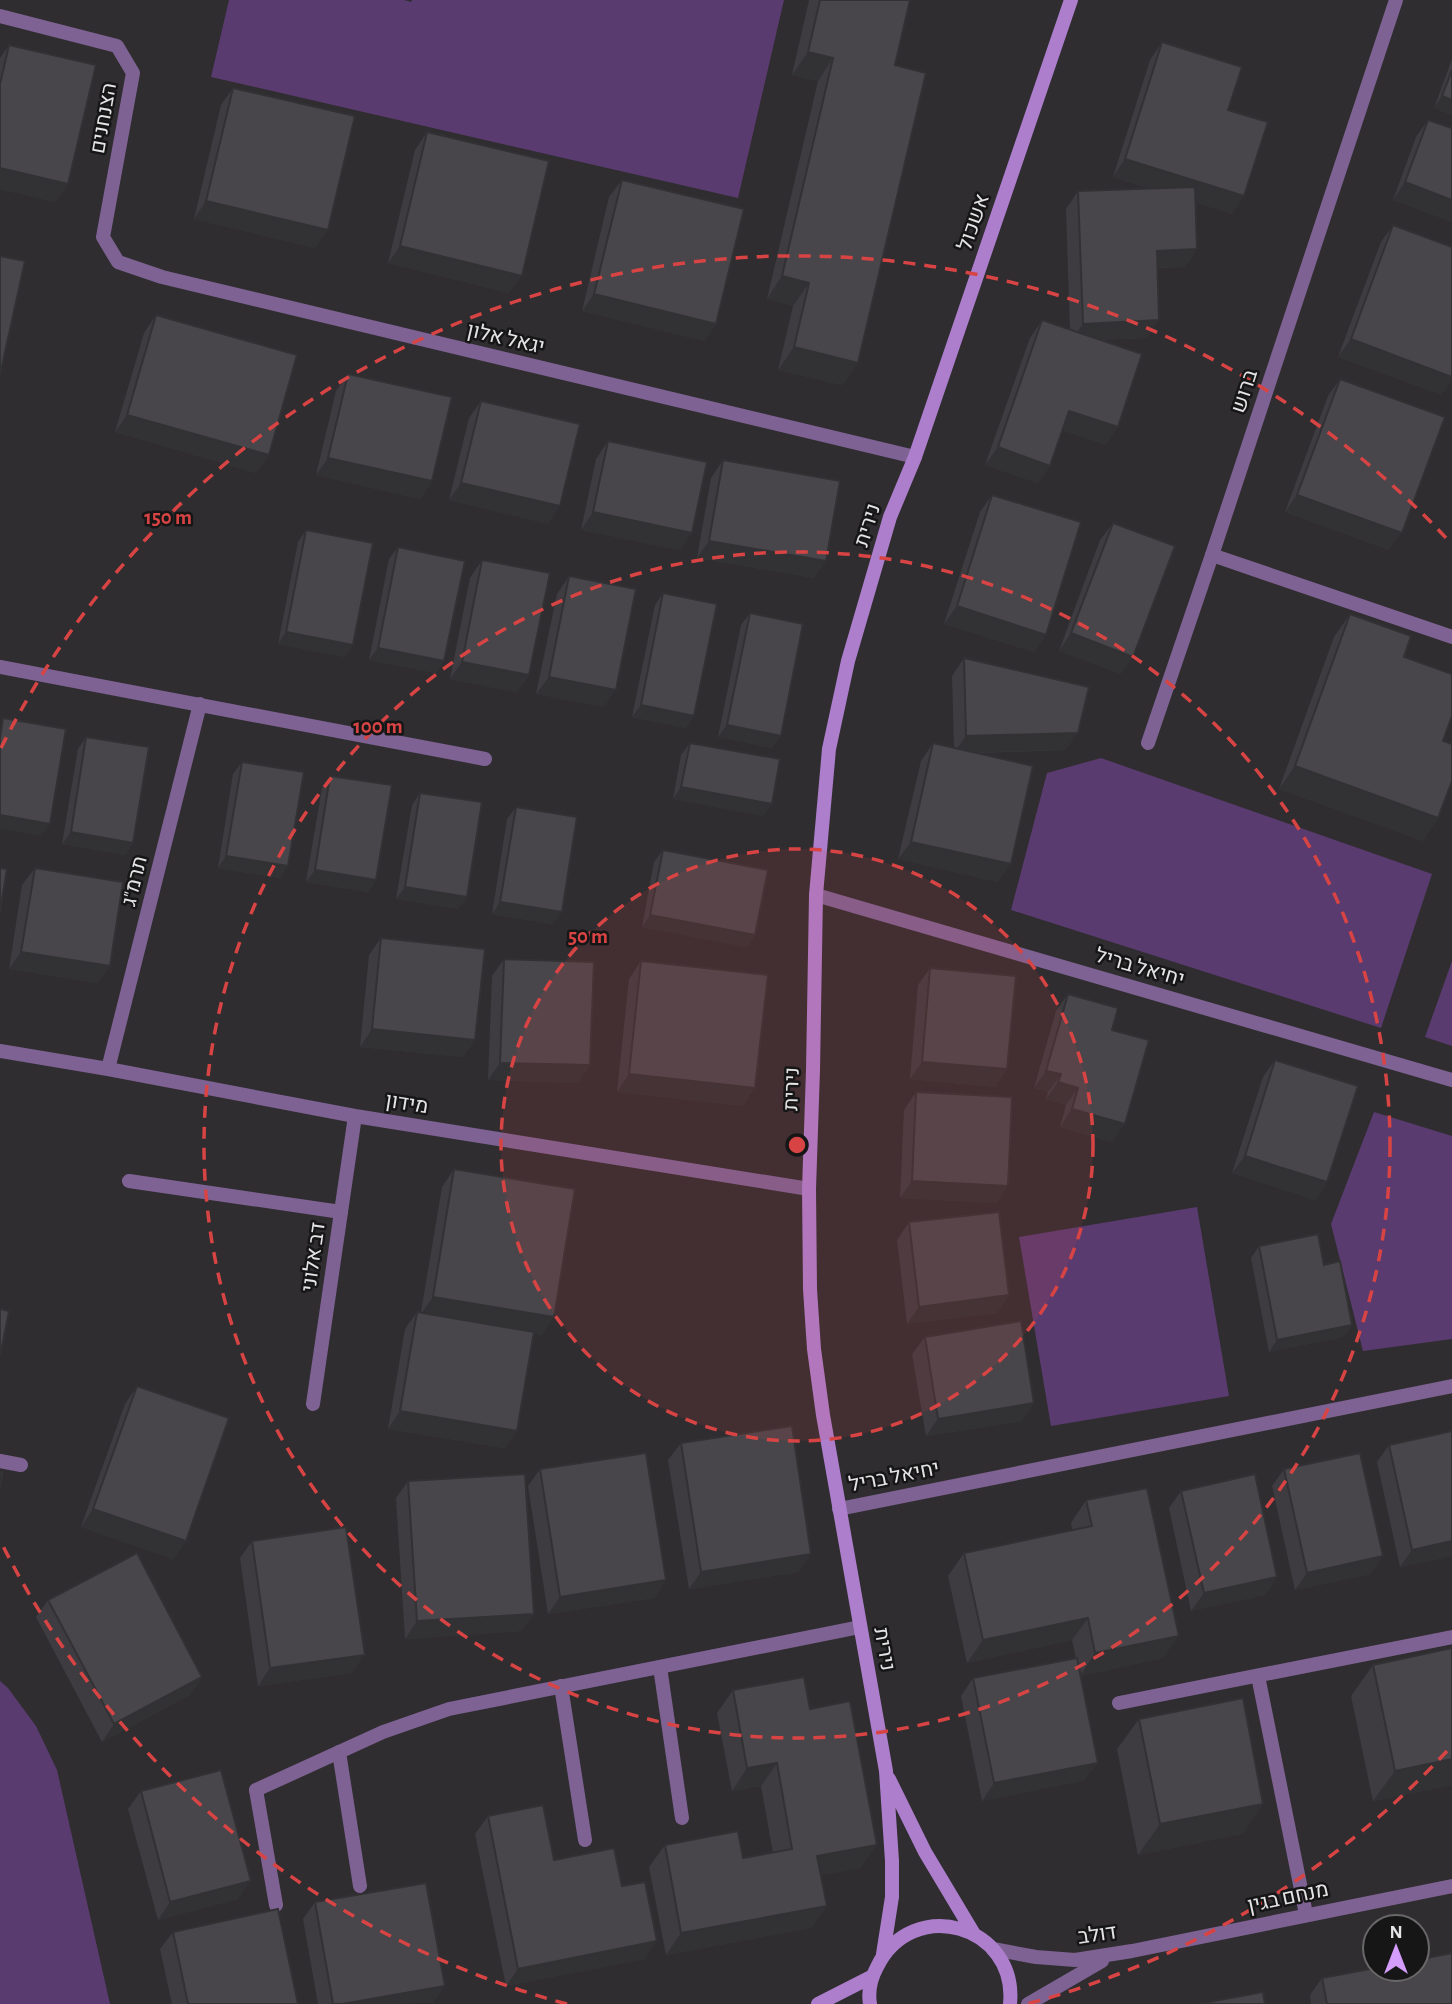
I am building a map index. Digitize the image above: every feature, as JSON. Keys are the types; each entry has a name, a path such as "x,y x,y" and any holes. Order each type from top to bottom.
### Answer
{"street":[{"name":"אשכול","path":"915,457 1071,0"},
{"name":"ברוש","path":"1148,743 1396,0"},
{"name":"הצנחנים","path":"0,16 117,46 133,73 103,237"},
{"name":"יגאל אלון","path":"103,237 118,262 162,277 915,457"},
{"name":"נירית","path":"883,1954 892,1897 886,1771 839,1509 814,1349 810,1289 809,1189 816,895 829,749 848,661 890,517 915,457"},
{"path":"1212,555 1452,637"},
{"path":"0,667 485,759"},
{"name":"תרמ\"ג","path":"108,1069 200,704"},
{"name":"יחיאל בריל","path":"816,895 1452,1080"},
{"name":"מידון","path":"0,1051 355,1116 809,1189"},
{"name":"דב אלוני","path":"313,1404 355,1116"},
{"path":"129,1181 341,1212"},
{"name":"יחיאל בריל","path":"839,1509 1452,1386"},
{"path":"0,1461 21,1465"},
{"path":"276,1905 256,1790 383,1732 449,1709 860,1627"},
{"path":"1119,1703 1452,1637"},
{"path":"660,1667 682,1818"},
{"path":"1258,1676 1306,1914"},
{"path":"561,1686 585,1840"},
{"path":"340,1752 360,1886"},
{"name":"נירית","path":"886,1771 925,1852 974,1934"},
{"name":"מנחם בגין","path":"1132,1951 1452,1886"},
{"path":"870,2004 873,1976 883,1954 902,1937 924,1927 950,1926 974,1934 993,1949 1006,1969 1011,1993 1010,2004"},
{"name":"דולב","path":"993,1949 1036,1957 1075,1960 1132,1951"},
{"name":"דולב","path":"1028,2004 1097,1962 1132,1951"},
{"path":"818,2004 873,1976"}],"shaded area":[{"path":"229,0 784,0 738,198 211,77"},
{"path":"1101,758 1432,874 1381,1028 1011,910 1047,773"},
{"path":"1452,961 1452,1046 1425,1037"},
{"path":"1374,1112 1452,1136 1452,1339 1363,1351 1331,1224"},
{"path":"1197,1207 1229,1396 1051,1426 1019,1237"},
{"path":"0,1681 36,1726 57,1770 110,2004 0,2004"}],"building":[{"path":"820,0 910,0 895,65 926,73 858,363 794,347 809,283 782,276 833,58 808,52"},
{"path":"1162,42 1242,67 1228,110 1268,122 1244,196 1125,159"},
{"path":"9,45 96,65 68,184 0,168 0,84"},
{"path":"1452,70 1452,100 1442,96"},
{"path":"233,88 355,116 328,230 206,201"},
{"path":"1428,120 1452,128 1452,200 1405,182"},
{"path":"427,132 549,161 522,276 400,246"},
{"path":"622,180 744,209 716,324 594,294"},
{"path":"1195,187 1197,249 1157,251 1159,320 1083,324 1078,191"},
{"path":"1393,225 1452,247 1452,377 1351,339"},
{"path":"0,256 25,261 0,375"},
{"path":"156,315 297,355 269,455 127,415"},
{"path":"1042,320 1142,354 1118,427 1069,411 1050,466 998,447"},
{"path":"348,374 452,397 432,481 328,458"},
{"path":"1340,379 1445,417 1402,533 1297,495"},
{"path":"481,401 580,424 560,506 461,483"},
{"path":"608,441 707,462 692,533 593,512"},
{"path":"723,460 840,481 826,561 709,541"},
{"path":"992,495 1081,522 1046,635 957,606"},
{"path":"1113,523 1175,546 1133,657 1071,633"},
{"path":"306,530 373,543 353,645 286,632"},
{"path":"398,547 465,561 444,661 378,648"},
{"path":"482,560 550,573 529,675 462,662"},
{"path":"569,576 636,589 616,690 549,677"},
{"path":"663,593 717,604 694,716 641,705"},
{"path":"750,613 803,624 781,736 727,725"},
{"path":"1350,614 1411,636 1404,657 1452,674 1452,716 1443,741 1452,744 1452,781 1438,818 1295,766"},
{"path":"964,658 1089,687 1078,733 966,736"},
{"path":"3,718 66,729 50,824 0,815 0,738"},
{"path":"86,737 149,747 133,843 71,832"},
{"path":"690,743 780,759 772,804 681,787"},
{"path":"933,743 1033,766 1011,864 911,842"},
{"path":"242,762 304,772 288,866 226,856"},
{"path":"330,776 392,785 376,880 315,870"},
{"path":"420,793 482,802 467,897 405,887"},
{"path":"516,807 577,817 562,912 500,902"},
{"path":"663,850 768,870 755,935 650,915"},
{"path":"0,868 7,869 0,912"},
{"path":"35,868 123,882 110,966 21,952"},
{"path":"381,938 485,949 475,1040 372,1029"},
{"path":"504,959 594,962 590,1065 500,1063"},
{"path":"641,961 768,975 755,1088 629,1074"},
{"path":"930,968 1016,976 1007,1069 922,1062"},
{"path":"1068,994 1118,1008 1112,1030 1149,1040 1125,1124 1072,1109 1078,1088 1058,1082 1061,1074 1046,1071"},
{"path":"1275,1060 1358,1086 1327,1182 1245,1156"},
{"path":"916,1092 1012,1097 1008,1186 912,1181"},
{"path":"454,1169 575,1189 554,1317 433,1297"},
{"path":"999,1212 1009,1295 919,1307 909,1222"},
{"path":"1318,1234 1324,1265 1340,1261 1352,1325 1277,1340 1259,1246"},
{"path":"0,1309 9,1311 0,1357"},
{"path":"417,1312 534,1332 517,1431 400,1411"},
{"path":"1021,1321 1034,1403 938,1419 925,1337"},
{"path":"137,1386 229,1418 186,1541 93,1509"},
{"path":"792,1426 811,1554 701,1572 681,1443"},
{"path":"1452,1431 1452,1541 1412,1550 1389,1445"},
{"path":"646,1453 666,1580 560,1597 540,1469"},
{"path":"1360,1453 1383,1556 1307,1573 1284,1469"},
{"path":"525,1474 534,1614 417,1621 408,1481"},
{"path":"1255,1474 1277,1577 1204,1593 1181,1491"},
{"path":"1147,1488 1179,1636 1095,1653 1088,1618 983,1640 964,1553 1092,1526 1086,1500"},
{"path":"346,1527 365,1655 270,1668 252,1541"},
{"path":"137,1553 202,1677 114,1724 48,1600"},
{"path":"1452,1648 1452,1759 1395,1771 1373,1665"},
{"path":"1077,1658 1098,1763 994,1783 973,1678"},
{"path":"804,1677 810,1709 850,1701 877,1845 817,1856 827,1906 681,1933 665,1845 738,1831 743,1858 792,1849 777,1763 747,1768 733,1690"},
{"path":"1243,1698 1263,1804 1160,1824 1139,1719"},
{"path":"221,1770 251,1881 170,1902 141,1791"},
{"path":"543,1805 554,1860 614,1848 622,1886 645,1882 657,1941 518,1969 488,1816"},
{"path":"426,1883 445,1986 333,2004 315,1902"},
{"path":"278,1909 298,2004 188,2004 173,1932"},
{"path":"1452,1953 1452,2004 1327,2004 1322,1978 1361,1971 1361,1983 1431,1983 1431,1957"},
{"path":"1263,1992 1265,2004 1198,2004"}]}
